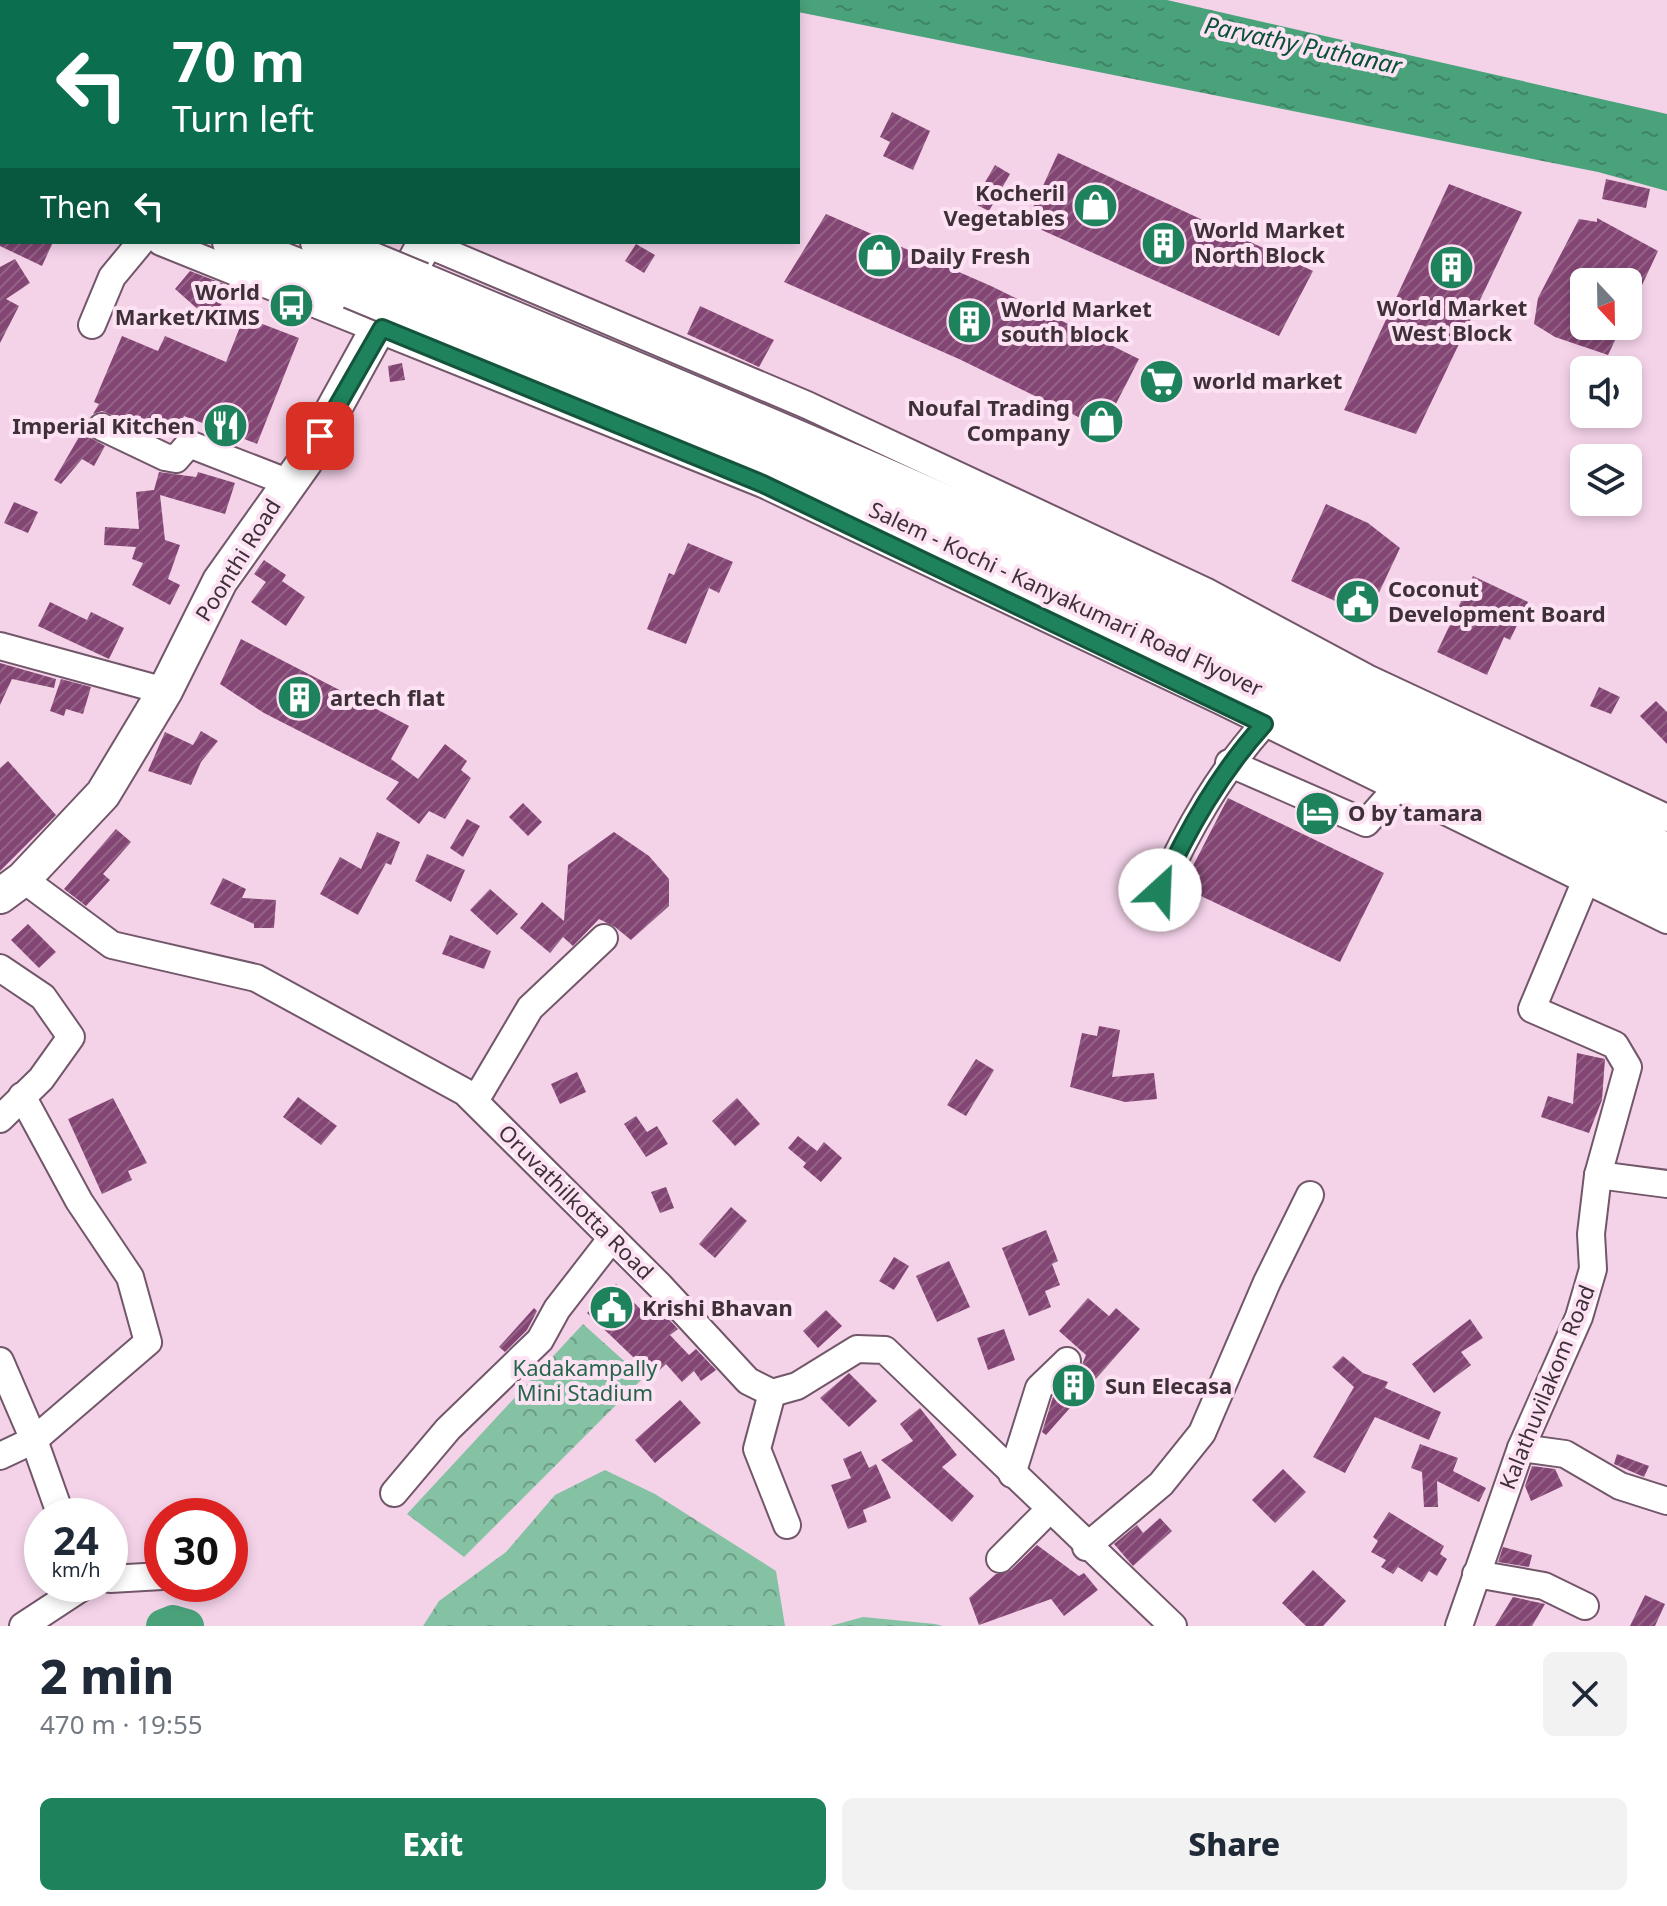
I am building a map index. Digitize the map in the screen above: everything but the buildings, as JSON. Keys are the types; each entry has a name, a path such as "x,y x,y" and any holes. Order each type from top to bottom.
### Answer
{"highway":[{"name":"Salem - Kochi - Kanyakumari Road Flyover","path":"237,244 380,298 769,462 973,554 1522,815 1667,888"},
{"name":"Salem - Kochi - Kanyakumari Road Flyover","path":"322,244 380,298 770,428 1005,531 1539,787 1667,853"}],"main road":[{"name":"Poonthi Road","path":"12,888 103,794 165,691 220,581 287,482 304,463 380,298 417,244"}],"street":[{"path":"92,325 112,277 139,244"},
{"path":"169,244 380,298 1667,920"},
{"path":"423,244 821,412 1205,591 1367,678 1667,818"},
{"path":"102,427 165,457 176,459 189,444 287,482"},
{"path":"0,646 165,691"},
{"path":"1160,890 1187,831 1229,763 1264,724"},
{"path":"1229,763 1366,823 1396,789"},
{"name":"Kalathuvilakom Road","path":"1459,1626 1521,1448 1579,1317 1593,1269 1591,1234 1598,1175 1628,1067 1615,1045 1532,1009 1586,880"},
{"name":"Oruvathilkotta Road","path":"12,888 112,945 256,978 465,1092 612,1238 748,1381 772,1393"},
{"path":"475,1101 530,1008 604,938"},
{"path":"0,968 43,997 71,1037 41,1079 0,1119"},
{"path":"0,1456 34,1440 148,1342 130,1277 79,1201 22,1096"},
{"path":"1598,1175 1667,1184"},
{"path":"1086,1547 1161,1484 1202,1433 1267,1282 1310,1195"},
{"path":"394,1493 448,1429 540,1340 557,1309 612,1238"},
{"path":"787,1525 757,1449 772,1393 797,1386 857,1349 885,1350 1086,1547 1173,1626"},
{"path":"0,1361 55,1498"},
{"path":"1012,1474 1039,1388 1067,1361"},
{"path":"1521,1448 1565,1454 1620,1486 1667,1501"},
{"path":"1000,1559 1049,1510"},
{"path":"1476,1574 1544,1586 1585,1606"},
{"path":"23,1626 60,1602"}],"green space":[{"name":"Kadakampally Mini Stadium","path":"583,1324 643,1378 464,1557 407,1514"},
{"path":"605,1470 655,1494 776,1571 785,1626 423,1626 439,1601 506,1552 555,1495"},
{"path":"863,1617 935,1624 943,1626 830,1626"}],"water":[{"name":"Parvathy Puthanar","path":"800,0 1167,0 1667,114 1667,191 1598,172 800,12"}],"waterway":[{"path":"163,1626 173,1622 187,1626"}],"place":[{"name":"Kocheril Vegetables","path":"1096,206"},
{"name":"World Market North Block","path":"1163,243"},
{"name":"Daily Fresh","path":"879,256"},
{"name":"World Market West Block","path":"1452,267"},
{"name":"World Market/KIMS","path":"291,305"},
{"name":"World Market south block","path":"970,322"},
{"name":"world market","path":"1162,381"},
{"name":"Noufal Trading Company","path":"1101,421"},
{"name":"Imperial Kitchen","path":"226,426"},
{"name":"Coconut Development Board","path":"1357,602"},
{"name":"artech flat","path":"299,698"},
{"name":"O by tamara","path":"1317,813"},
{"name":"Krishi Bhavan","path":"611,1308"},
{"name":"Sun Elecasa","path":"1074,1386"}],"route":[{"path":"320,436 382,328 763,484 1264,724 1229,763 1187,831 1160,890"}]}
